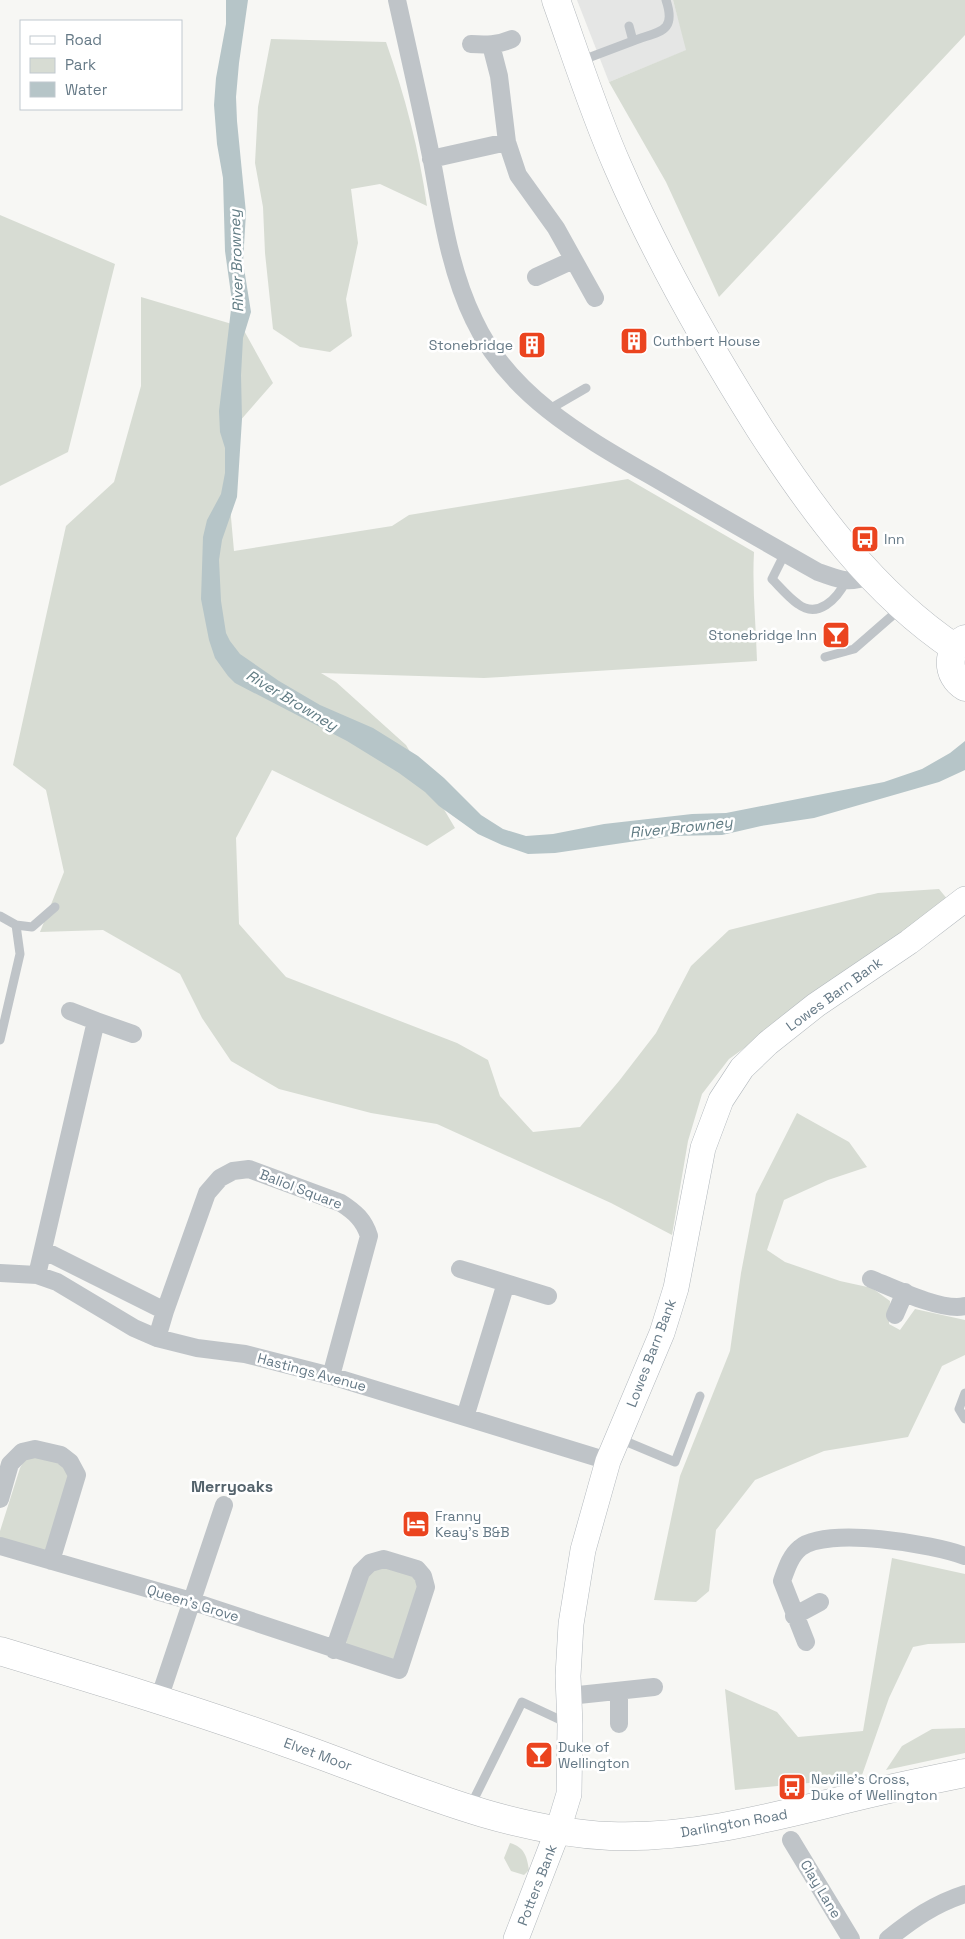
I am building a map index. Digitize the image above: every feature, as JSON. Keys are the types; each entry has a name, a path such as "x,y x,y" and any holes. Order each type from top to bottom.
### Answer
{"main road":[{"path":"556,0 617,166 651,239 695,323 784,465 836,536 858,579 902,608 929,630 960,643 950,663 956,679 965,687"},
{"name":"Elvet Moor","path":"0,1650 286,1742 513,1822 558,1830"},
{"name":"Darlington Road","path":"558,1830 619,1836 692,1832 965,1773"}],"street":[{"path":"397,0 456,276 473,320 490,349 511,376 548,410 585,437 818,572 858,579"},
{"path":"471,44 502,44 512,39"},
{"path":"491,45 499,76 507,142 518,174 556,228 595,298"},
{"path":"431,160 507,142"},
{"path":"536,277 573,260"},
{"name":"Lowes Barn Bank","path":"558,1830 571,1782 568,1676 571,1624 577,1577 589,1527 613,1450 662,1333 676,1288 703,1148 721,1100 742,1068 768,1043 816,1005 909,942 965,899"},
{"path":"70,1011 133,1034"},
{"path":"37,1275 96,1021"},
{"name":"Baliol Square","path":"165,1312 207,1193 220,1178 233,1171 249,1169 341,1203 365,1222 370,1236 331,1376"},
{"path":"43,1250 165,1312 157,1338"},
{"path":"460,1269 548,1296"},
{"name":"Hastings Avenue","path":"0,1272 37,1275 58,1282 134,1328 157,1338 197,1348 245,1354 331,1376 464,1417 613,1450"},
{"path":"871,1279 942,1305 965,1306"},
{"path":"464,1417 506,1283"},
{"path":"895,1315 905,1292"},
{"path":"0,1499 10,1464 22,1452 35,1449 61,1456 70,1462 77,1475 52,1561"},
{"path":"159,1700 224,1505"},
{"path":"806,1642 782,1582 788,1564 799,1548 812,1540 845,1538 900,1541 963,1551"},
{"name":"Queen's Grove","path":"0,1546 191,1602 334,1650 399,1670 426,1588 423,1576 416,1569 384,1559 370,1563 361,1572 334,1650"},
{"path":"794,1616 820,1602"},
{"path":"570,1696 654,1687"},
{"path":"619,1691 619,1724"},
{"name":"Potters Bank","path":"516,1939 558,1830"},
{"name":"Clay Lane","path":"791,1840 851,1939"},
{"path":"888,1939 914,1917 947,1900 965,1894"}],"lane":[{"path":"578,62 666,29 671,14 666,0"},
{"path":"629,26 633,41"},
{"path":"548,410 586,388"},
{"path":"785,553 772,579 799,605 809,609 822,608 858,579"},
{"path":"825,658 854,649 902,608"},
{"path":"0,916 16,925 32,927 55,907"},
{"path":"0,1040 20,954 16,925"},
{"path":"965,1393 959,1409 965,1419"},
{"path":"613,1450 675,1462 700,1396"},
{"path":"470,1808 522,1702 570,1725"}],"shaded area":[{"path":"577,0 673,0 687,50 609,82"}],"green space":[{"path":"673,0 965,0 965,35 719,297 666,182 609,82 686,50"},
{"path":"271,39 386,42 405,103 420,164 427,206 380,184 351,189 358,243 346,299 352,336 330,352 300,347 273,329 265,253 263,207 255,163 258,107"},
{"path":"0,215 115,264 68,452 0,486"},
{"path":"141,297 242,327 273,383 232,430 229,495 234,551 392,526 409,515 628,479 754,552 757,661 484,678 321,673 336,682 406,745 455,828 427,846 272,770 236,838 239,924 286,977 457,1043 488,1060 500,1096 533,1132 580,1127 656,1033 691,966 729,930 878,893 939,889 948,900 939,903 939,909 729,1059 702,1094 688,1141 672,1235 611,1203 437,1124 371,1113 279,1089 231,1061 202,1018 180,974 103,930 40,932 64,872 46,790 13,765 66,526 114,482 141,386"},
{"path":"797,1113 849,1142 867,1167 828,1180 784,1200 767,1250 785,1262 840,1281 872,1288 890,1301 889,1324 900,1330 915,1309 965,1320 965,1355 942,1366 908,1437 824,1451 755,1480 716,1530 709,1591 696,1602 654,1600 680,1476 730,1351 741,1273 756,1194"},
{"path":"33,1455 41,1456 68,1467 68,1479 46,1552 0,1538 0,1531 20,1468 24,1461"},
{"path":"892,1558 965,1574 965,1643 928,1644 913,1647 889,1698 861,1778 735,1790 725,1689 777,1712 798,1737 863,1731"},
{"path":"384,1564 411,1573 419,1584 396,1661 348,1647 346,1642 368,1576 372,1569"},
{"path":"965,1728 965,1753 886,1770 902,1746 932,1729"},
{"path":"510,1843 519,1847 526,1856 529,1870 524,1875 511,1871 504,1858"}],"water":[{"name":"River Browney","path":"226,0 248,0 236,97 246,213 243,262 251,312 243,338 241,375 242,419 237,497 222,540 219,560 221,601 226,633 240,654 279,681 320,705 373,728 418,756 444,778 481,815 503,829 526,836 553,834 604,824 692,814 726,813 884,782 922,769 950,753 965,741 965,770 939,782 814,818 761,826 722,835 670,836 555,853 528,854 478,834 439,806 425,792 399,773 347,741 235,683 228,676 215,658 209,640 201,599 203,537 207,520 221,494 225,473 225,448 220,432 219,411 232,301 225,251 223,178 217,144 214,105 216,78 226,24"}],"place":[{"name":"Cuthbert House","path":"634,341"},
{"name":"Stonebridge","path":"532,345"},
{"name":"Inn","path":"865,539"},
{"name":"Stonebridge Inn","path":"836,635"},
{"name":"Franny Keay's B&B","path":"416,1524"},
{"name":"Duke of Wellington","path":"539,1755"},
{"name":"Neville's Cross, Duke of Wellington","path":"792,1787"}],"district":[{"name":"Merryoaks","path":"232,1486"}]}
